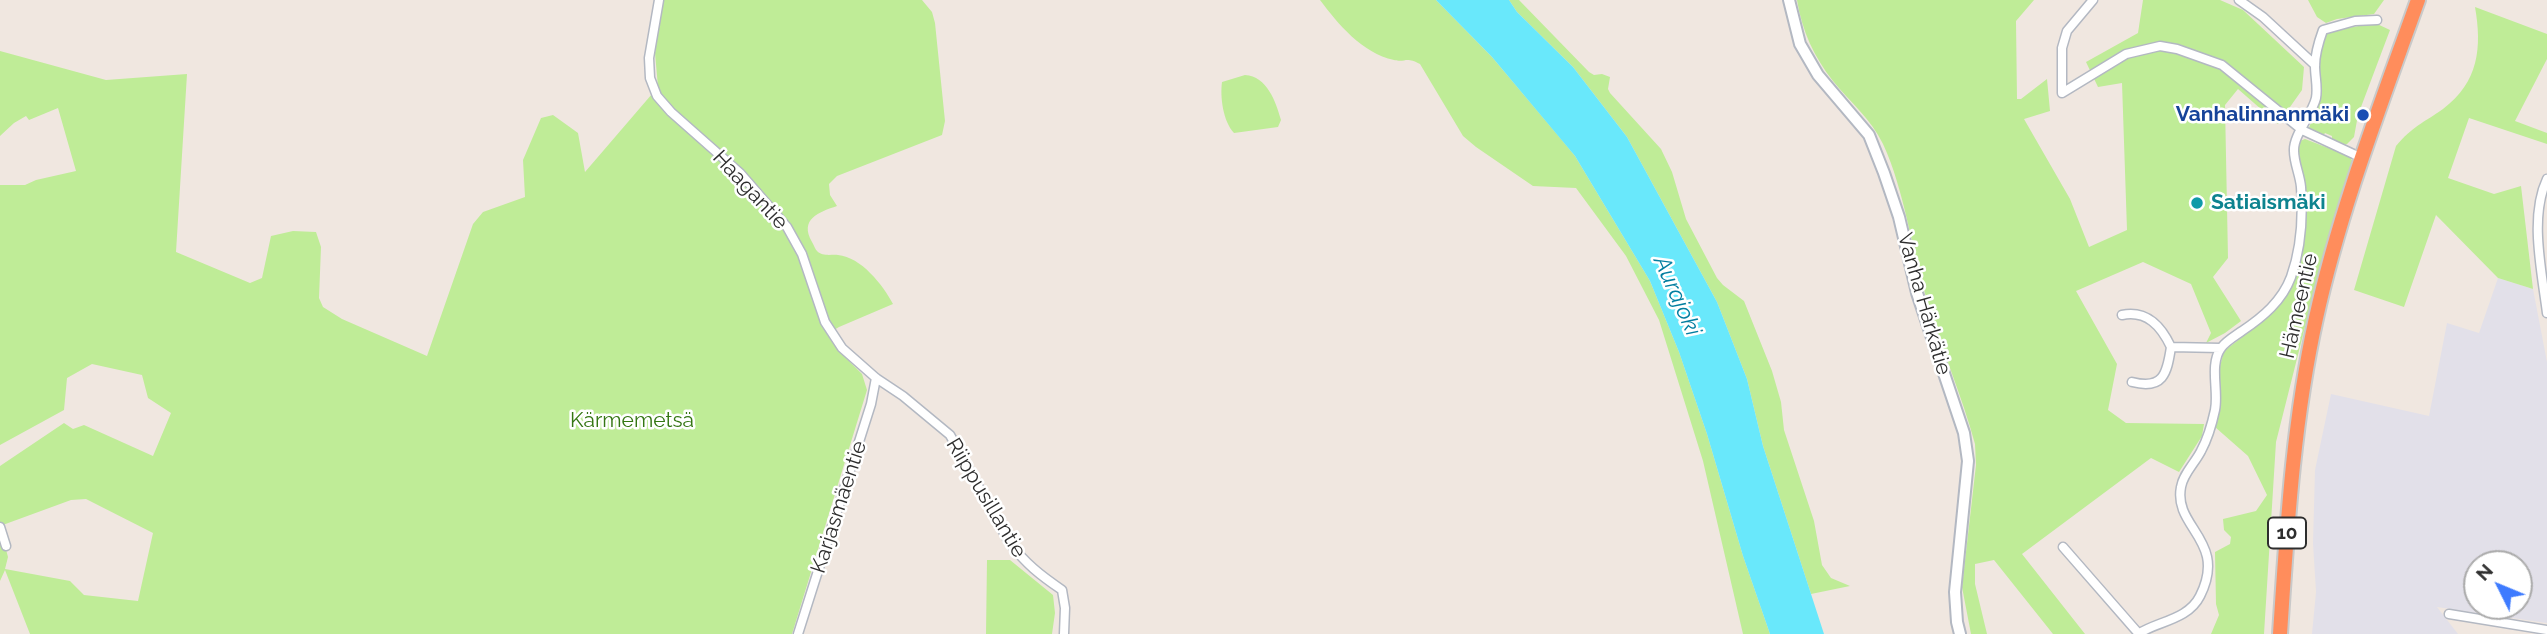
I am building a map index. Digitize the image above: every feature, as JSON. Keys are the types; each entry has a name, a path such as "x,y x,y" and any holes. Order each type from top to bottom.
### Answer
{"highway":[{"name":"Hämeentie","path":"2280,634 2292,474 2304,377 2325,279 2362,158 2418,0"}],"street":[{"name":"Haagantie","path":"659,0 649,58 650,78 657,96 671,112 740,173 787,227 802,254 825,321 842,348 876,378"},
{"name":"Vanha Härkätie","path":"1789,0 1800,44 1818,75 1868,135 1884,173 1899,217 1917,293 1964,433 1968,461 1955,592 1960,634"},
{"path":"2093,0 2067,31 2062,48 2062,93 2126,54 2160,46 2177,49 2222,65 2302,130 2362,158"},
{"path":"2239,0 2263,17 2315,65"},
{"path":"2063,547 2138,634 2151,625 2175,619 2187,612 2199,598 2206,580 2207,556 2202,541 2184,514 2180,495 2181,484 2201,452 2216,407 2216,361 2221,348 2277,302 2291,275 2300,235 2301,211 2301,187 2293,148 2316,99 2315,65 2323,30 2355,21 2377,20"},
{"path":"2547,179 2538,209 2547,313"},
{"path":"2122,315 2142,314 2159,328 2171,347 2168,367 2162,379 2153,384 2132,382"},
{"path":"2171,347 2221,348"},
{"name":"Karjasmäentie","path":"798,634 872,404 876,378"},
{"name":"Riippusillantie","path":"876,378 903,396 950,435 1015,550 1032,570 1062,590 1065,608 1063,634"},
{"path":"0,527 6,546"},
{"path":"2449,614 2547,630"}],"shaded area":[{"path":"2498,278 2533,289 2547,362 2547,623 2526,620 2533,620 2533,550 2463,550 2463,611 2437,607 2458,634 2312,634 2316,592 2313,543 2315,470 2331,394 2429,416 2447,323 2479,333"}],"green space":[{"name":"Kärmemetsä","path":"663,0 922,0 932,12 935,23 945,121 942,135 837,176 829,184 830,195 837,206 818,214 809,222 809,234 819,253 847,257 863,266 893,304 827,334 837,349 862,374 867,390 792,634 30,634 5,570 0,581 0,527 8,557 5,569 70,581 84,595 138,601 153,533 86,499 71,500 0,526 0,466 64,423 73,429 84,425 153,456 171,413 148,398 142,375 92,364 67,378 64,410 0,445 0,185 25,185 76,171 58,108 29,120 26,116 0,136 0,51 106,80 187,74 176,252 250,283 262,278 271,236 293,231 316,232 321,247 319,298 323,307 342,319 427,356 473,224 483,212 525,197 523,160 541,118 553,115 578,133 585,172 658,87 655,53"},
{"path":"1320,0 1436,0 1492,57 1575,156 1650,281 1679,352 1770,634 1743,634 1703,461 1659,320 1626,256 1576,188 1533,186 1476,147 1463,136 1420,64 1411,60 1394,60 1371,51 1343,28"},
{"path":"1509,0 1519,0 1589,72 1610,77 1610,93 1661,149 1672,172 1686,219 1717,278 1744,301 1772,371 1781,402 1784,430 1814,521 1822,565 1831,578 1850,586 1811,594 1763,446 1747,379 1717,302 1627,137 1573,67 1517,12"},
{"path":"1797,0 2034,0 2016,21 2017,99 2021,99 2047,79 2050,111 2024,119 2070,199 2089,247 2127,230 2122,83 2098,87 2086,62 2138,33 2143,0 2220,0 2243,10 2304,67 2302,90 2278,124 2238,89 2225,105 2228,258 2213,277 2241,321 2206,343 2211,333 2191,284 2143,262 2076,291 2117,364 2108,410 2126,423 2204,424 2202,436 2179,472 2151,458 2022,554 2085,634 2053,634 1994,560 1975,564 1975,584 1987,634 1971,634 1962,587 1976,465 1975,444 1928,303 1891,162 1873,127 1820,63 1806,33"},
{"path":"2308,0 2384,0 2374,14 2326,23 2317,17"},
{"path":"2475,7 2547,34 2547,59 2515,121 2547,133 2547,144 2469,118 2448,178 2494,194 2521,186 2533,289 2498,278 2436,215 2404,307 2354,290 2396,146 2413,129 2455,99 2471,75 2478,36"},
{"path":"2375,23 2390,30 2358,115 2354,137 2341,146 2332,141 2332,136 2325,133 2323,136 2316,135 2309,128 2321,94 2317,66 2323,42 2331,31"},
{"path":"1245,75 1259,80 1269,91 1281,120 1278,127 1234,133 1230,128 1223,109 1222,82"},
{"path":"2305,139 2349,156 2353,162 2307,319 2276,442 2264,634 2211,634 2219,615 2216,604 2215,552 2230,544 2231,537 2224,530 2223,519 2256,511 2267,495 2248,456 2215,427 2220,394 2220,366 2224,351 2280,305 2296,277 2305,236 2305,187 2298,148 2300,141"},
{"path":"987,560 1010,560 1053,595 1055,613 1052,634 986,634"}],"water":[{"name":"Aurajoki","path":"1436,0 1509,0 1517,12 1573,67 1627,137 1717,302 1747,379 1763,446 1824,634 1770,634 1743,556 1707,434 1679,352 1650,281 1575,156 1492,57"}],"place":[{"name":"Vanhalinnanmäki","path":"2363,115"},
{"name":"Satiaismäki","path":"2197,203"}]}
